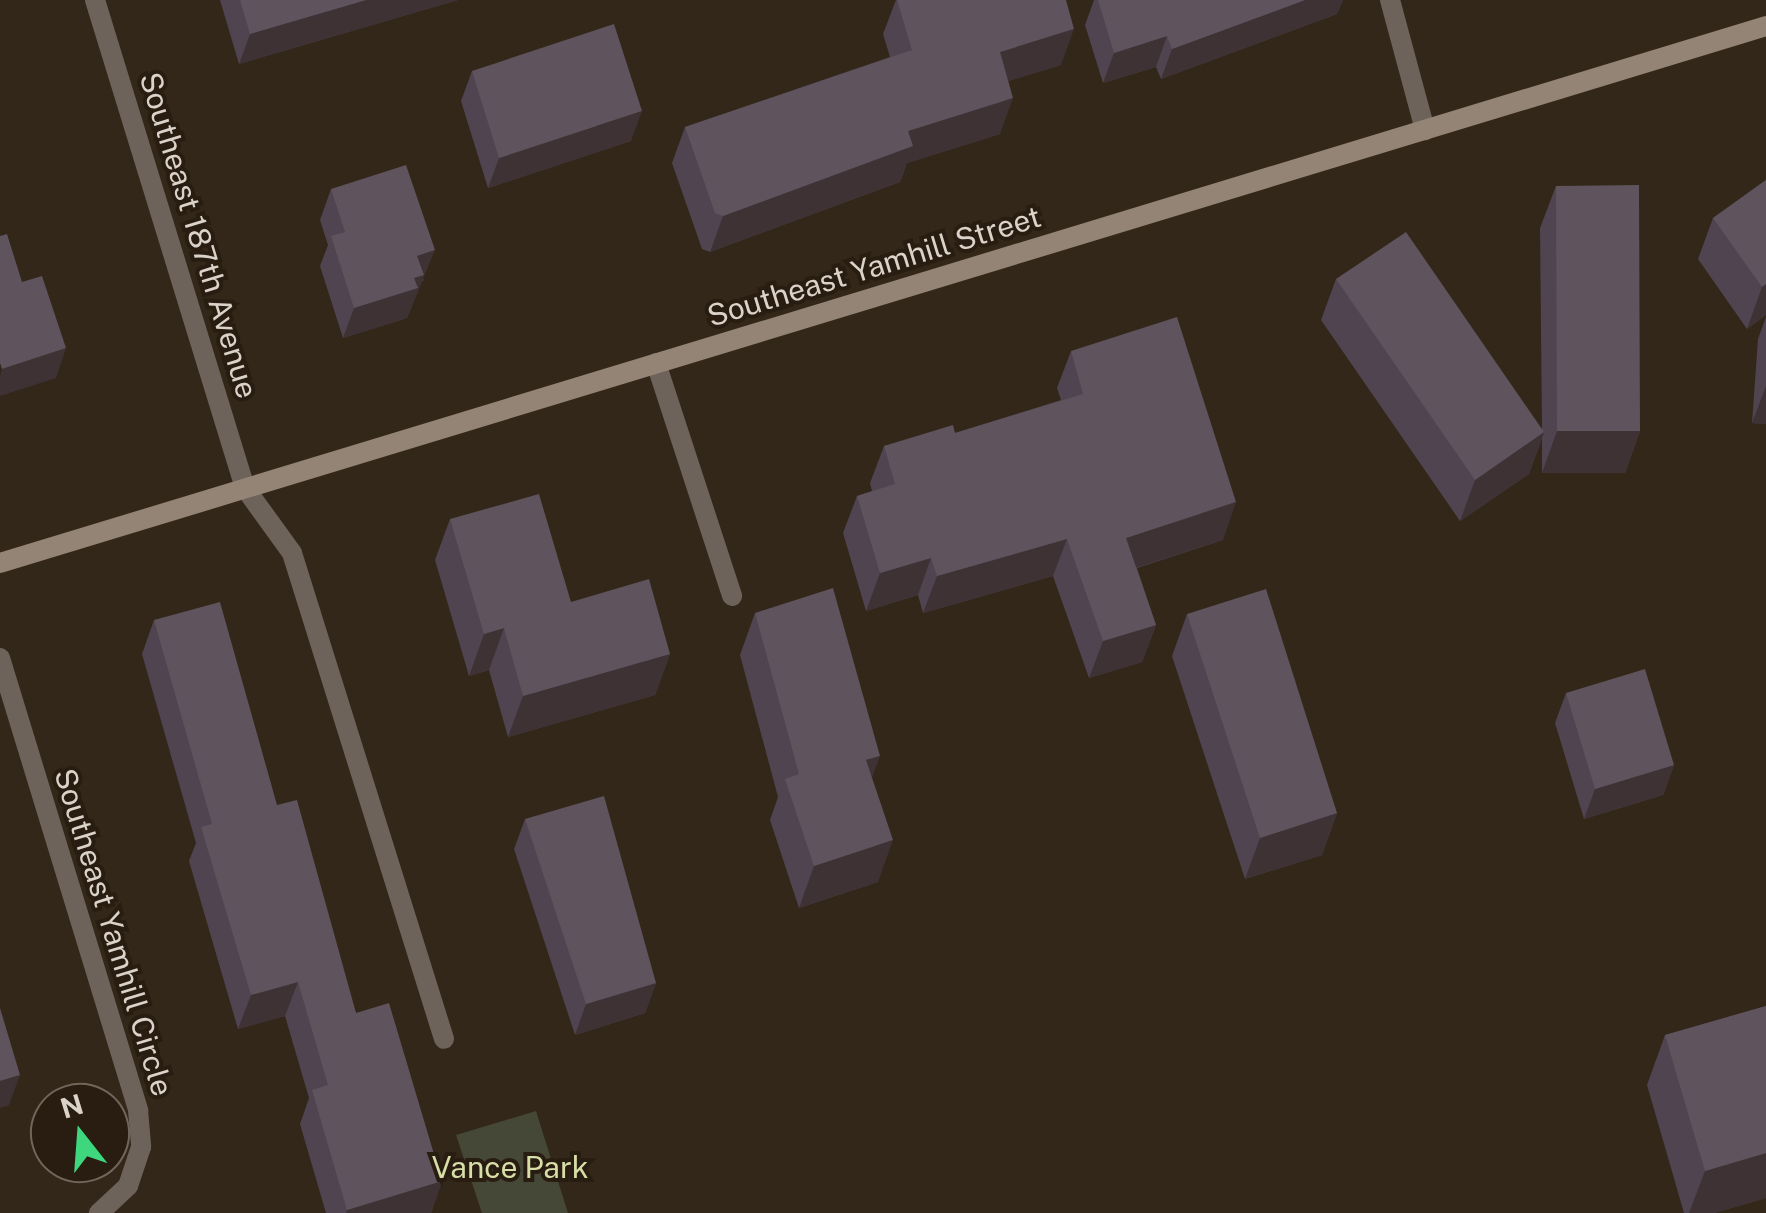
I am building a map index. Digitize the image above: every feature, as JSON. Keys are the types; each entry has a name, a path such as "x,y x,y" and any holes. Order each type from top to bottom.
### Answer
{"street":[{"name":"Southeast 187th Avenue","path":"95,0 244,488 292,553 444,1040"},
{"path":"1390,0 1425,130"},
{"name":"Southeast Yamhill Street","path":"0,563 1766,26"},
{"path":"656,364 732,596"},
{"name":"Southeast Yamhill Circle","path":"0,658 138,1110 141,1147 128,1186 99,1213"}],"green space":[{"name":"Vance Park","path":"536,1111 568,1213 482,1213 456,1135"}],"building":[{"path":"240,0 366,0 250,34"},
{"path":"897,0 1066,0 1074,29 1000,52 1013,98 908,131 913,146 723,216 715,213 685,127 912,50"},
{"path":"1098,0 1305,0 1172,49 1167,36 1114,53"},
{"path":"614,24 642,111 499,158 472,71"},
{"path":"406,165 435,250 417,256 424,275 414,278 418,288 354,308 331,236 345,232 331,189"},
{"path":"1766,180 1766,284 1762,287 1713,218"},
{"path":"1639,185 1640,431 1557,431 1556,186"},
{"path":"1406,232 1544,432 1475,480 1336,279"},
{"path":"7,234 22,282 42,276 66,348 2,369 0,236"},
{"path":"1177,317 1236,502 1126,538 1156,625 1103,641 1067,539 937,576 931,558 880,573 857,496 895,484 884,446 953,425 955,433 1083,394 1071,351"},
{"path":"539,494 571,602 649,579 670,654 523,696 504,628 484,634 450,519"},
{"path":"833,588 880,756 866,760 893,840 814,866 785,779 799,774 755,613"},
{"path":"1266,589 1337,813 1260,838 1187,614"},
{"path":"220,602 277,805 297,800 356,1013 389,1003 442,1181 347,1210 312,1090 328,1085 298,982 251,995 201,827 212,824 154,620"},
{"path":"1645,669 1674,765 1595,789 1566,693"},
{"path":"604,796 656,983 586,1004 525,819"},
{"path":"1766,1006 1766,1153 1705,1171 1665,1035"},
{"path":"0,1008 20,1075 0,1081"}]}
